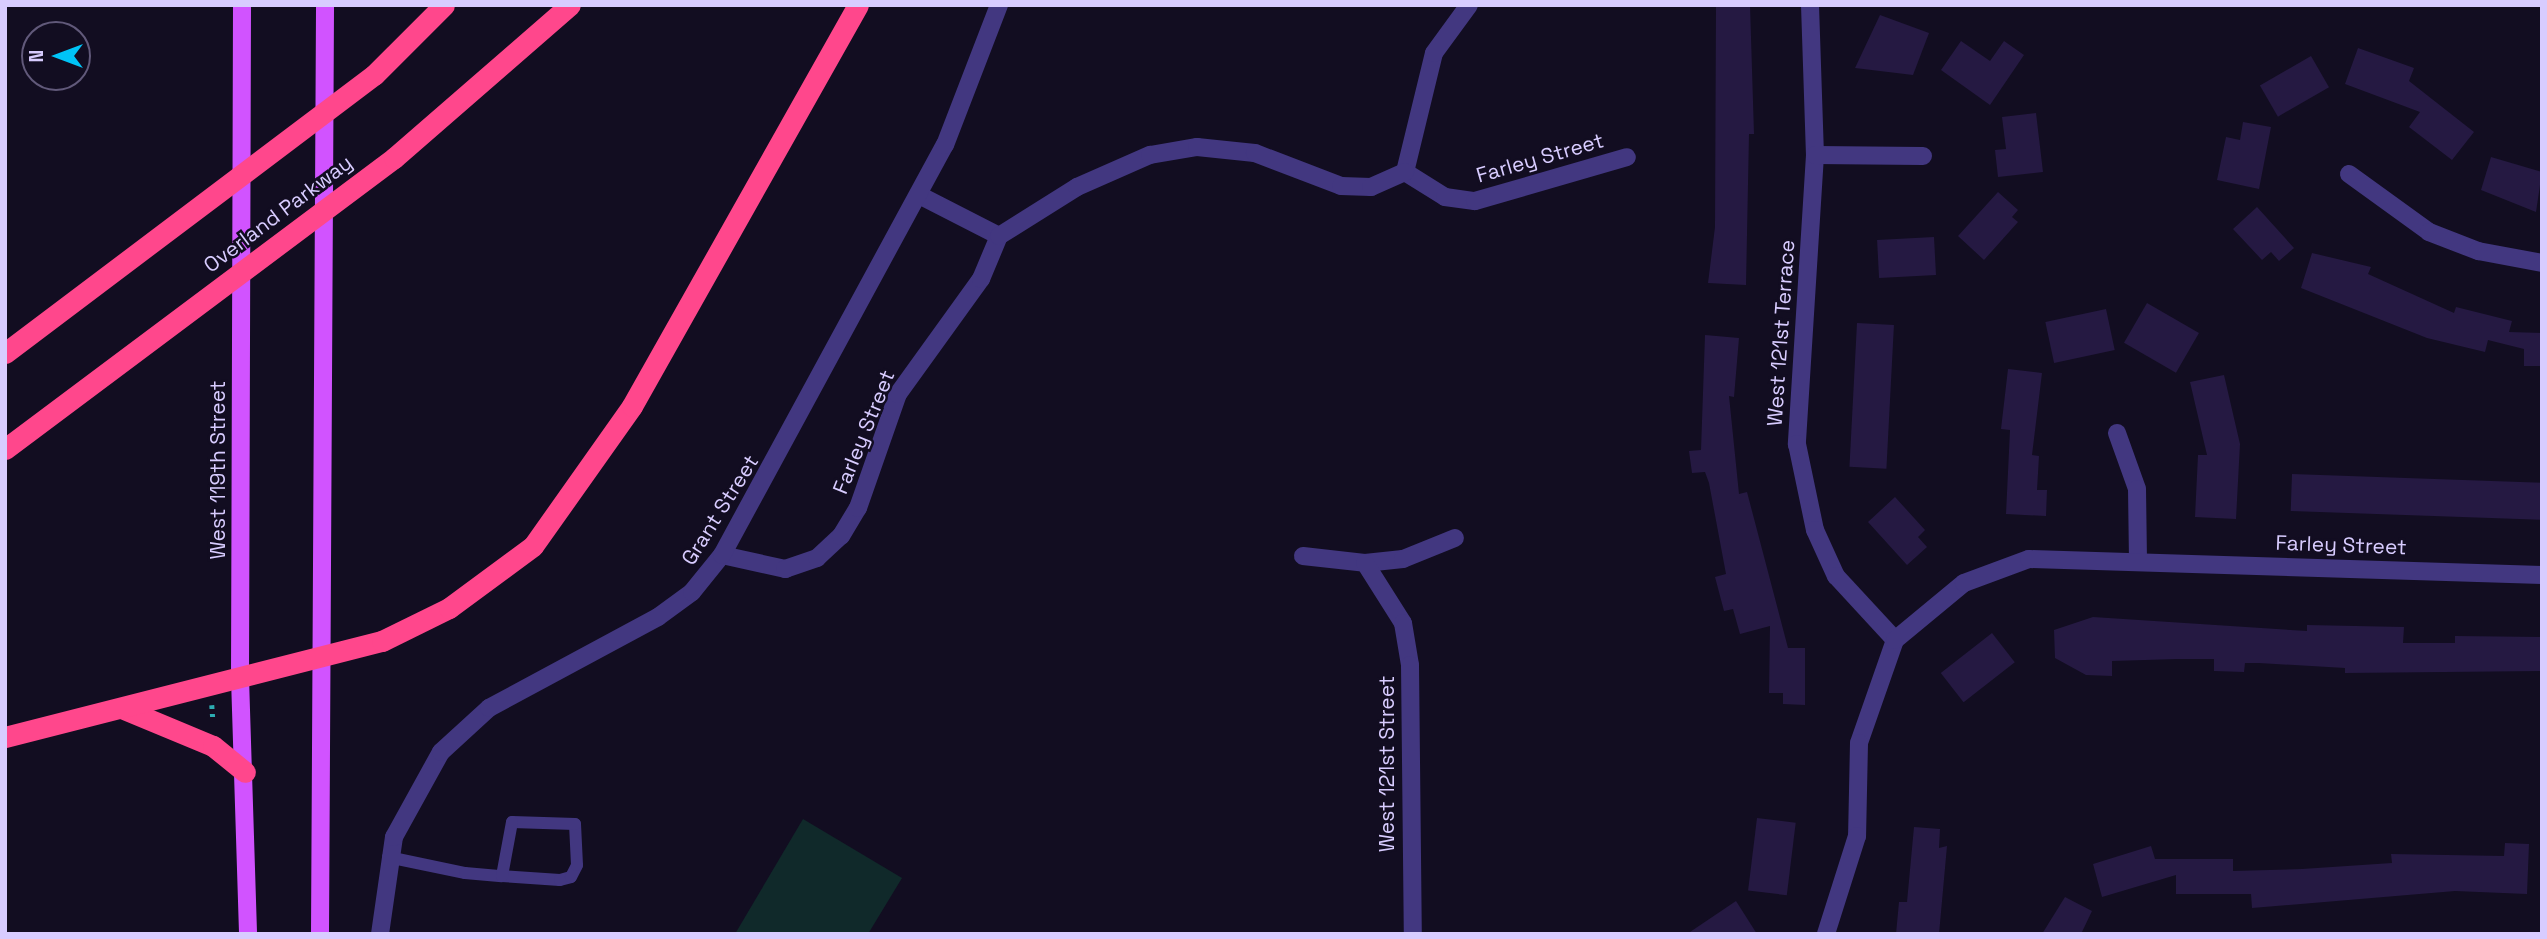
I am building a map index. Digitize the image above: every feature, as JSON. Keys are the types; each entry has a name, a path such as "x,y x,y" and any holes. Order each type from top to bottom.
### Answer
{"highway":[{"path":"5,354 158,242 374,75 444,5"},
{"name":"Overland Parkway","path":"5,449 394,158 570,5"},
{"path":"5,737 124,709 382,640 449,608 533,546 632,406 858,5"},
{"path":"124,709 214,746 245,772"}],"main road":[{"name":"West 119th Street","path":"242,5 240,678 248,934"},
{"path":"320,934 325,5"}],"street":[{"name":"Grant Street","path":"380,934 388,857 414,793 465,728 488,708 658,617 692,592 722,555 919,195 999,5"},
{"path":"919,195 999,236 1089,181 1176,150 1255,153 1341,186 1371,187 1405,172 1434,53 1469,5"},
{"name":"West 121st Terrace","path":"1810,5 1815,155 1797,387 1803,487 1836,576 1853,602 1895,640"},
{"path":"1815,155 1923,156"},
{"name":"Farley Street","path":"1405,172 1445,197 1475,201 1627,158"},
{"path":"2349,174 2429,232 2478,251 2542,263"},
{"name":"Farley Street","path":"722,555 785,569 817,558 841,536 858,508 898,394 981,279 999,236"},
{"path":"2117,433 2137,489 2138,560"},
{"path":"1303,556 1365,563 1413,556 1455,538"},
{"name":"Farley Street","path":"1895,640 1947,595 1995,569 2052,557 2542,575"},
{"name":"West 121st Street","path":"1365,563 1404,623 1410,665 1413,934"},
{"path":"1826,934 1857,836 1862,732 1895,640"}],"lane":[{"path":"388,857 502,876 571,877 579,836 575,824 512,822 502,876"}],"path":[{"path":"212,700 213,719"}],"green space":[{"path":"803,819 902,878 868,934 735,934"}],"building":[{"path":"1716,5 1750,5 1754,134 1749,134 1746,285 1708,283 1715,227"},
{"path":"1880,15 1929,33 1913,75 1855,68"},
{"path":"1961,41 1990,61 2004,41 2024,55 1990,105 1941,70"},
{"path":"2358,48 2414,68 2409,81 2474,132 2452,160 2409,127 2420,112 2345,84"},
{"path":"2311,56 2329,87 2278,117 2260,86"},
{"path":"2036,113 2043,172 1998,177 1995,150 2006,149 2002,117"},
{"path":"2243,122 2271,127 2259,189 2217,180 2226,137 2240,140"},
{"path":"2491,157 2542,172 2536,212 2481,190"},
{"path":"1998,192 2018,210 2012,217 2018,222 1984,260 1958,236"},
{"path":"2257,207 2294,248 2279,261 2271,252 2262,260 2233,229"},
{"path":"1934,237 1936,275 1879,278 1877,240"},
{"path":"2312,253 2371,267 2368,274 2454,313 2456,307 2512,321 2509,332 2542,333 2542,366 2524,366 2524,349 2488,340 2485,352 2427,338 2301,288"},
{"path":"2147,303 2199,333 2176,373 2124,343"},
{"path":"2106,309 2115,350 2054,363 2045,322"},
{"path":"1857,323 1894,325 1886,469 1849,467"},
{"path":"1705,335 1739,338 1734,397 1729,396 1739,494 1747,492 1788,648 1805,648 1805,705 1783,704 1783,693 1769,693 1770,626 1740,634 1733,609 1724,611 1715,577 1726,574 1709,483 1705,472 1692,473 1689,451 1701,450"},
{"path":"2008,369 2042,373 2032,455 2039,456 2037,490 2047,490 2046,516 2006,514 2010,430 2001,429"},
{"path":"2224,375 2240,444 2236,519 2195,517 2198,455 2207,455 2190,382"},
{"path":"2292,474 2542,483 2541,520 2291,511"},
{"path":"1895,497 1925,530 1918,537 1927,547 1907,565 1868,522"},
{"path":"2093,617 2307,631 2307,625 2404,627 2403,643 2455,643 2455,636 2542,637 2542,671 2345,673 2345,668 2245,663 2244,672 2214,671 2214,659 2177,659 2112,661 2112,676 2086,675 2055,658 2054,630"},
{"path":"1992,633 2015,662 1964,702 1941,673"},
{"path":"1757,818 1796,823 1787,895 1748,890"},
{"path":"1914,827 1940,829 1939,848 1947,846 1939,934 1896,934 1899,902 1907,902"},
{"path":"2505,843 2529,844 2527,894 2455,891 2252,908 2251,894 2176,894 2176,875 2102,897 2093,864 2151,846 2155,859 2233,859 2233,871 2302,869 2392,863 2391,854 2504,856"},
{"path":"2065,897 2092,911 2081,934 2042,934"},
{"path":"1736,901 1757,934 1687,934"}]}
